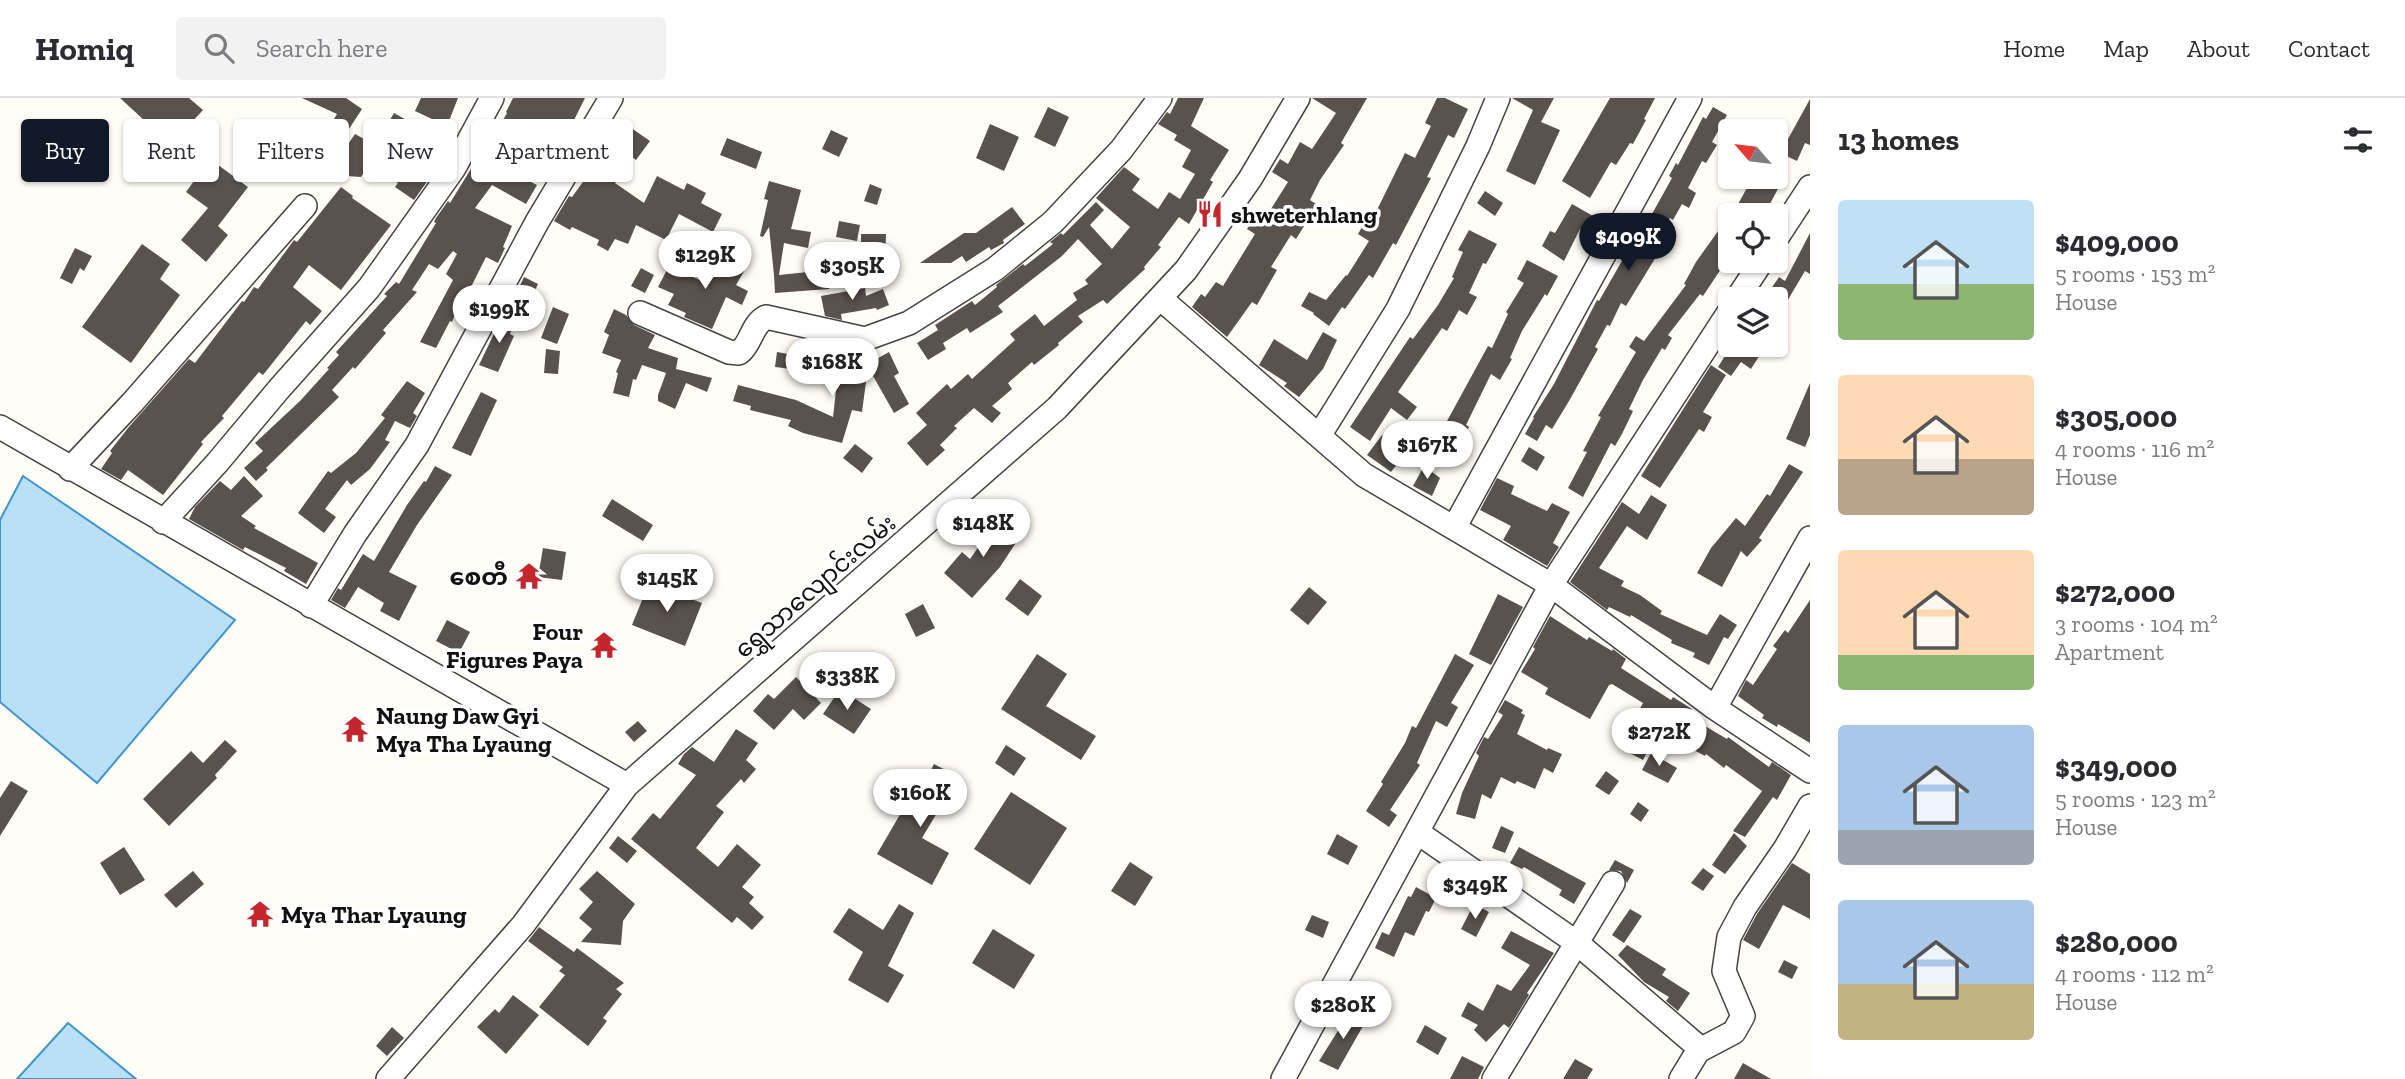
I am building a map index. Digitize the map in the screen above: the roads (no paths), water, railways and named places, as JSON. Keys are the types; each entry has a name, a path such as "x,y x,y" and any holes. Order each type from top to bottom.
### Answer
{"street":[{"path":"163,522 369,288 454,168 492,98"},
{"path":"311,606 355,534 418,445 537,222 611,98"},
{"path":"640,313 729,352 739,353 745,349 757,322 766,317 865,339 909,323 995,269 1053,222 1121,150 1160,98"},
{"name":"ရွှေသာလျောင်းလမ်း","path":"388,1079 523,925 627,785 1057,408 1186,270 1250,179 1298,98"},
{"path":"1319,436 1398,309 1478,146 1498,98"},
{"path":"1454,527 1690,98"},
{"path":"1788,221 1810,187"},
{"path":"70,469 132,403 305,206"},
{"path":"1160,298 1364,475 1551,585 1715,709 1810,771"},
{"path":"1283,1079 1551,585 1718,329"},
{"path":"0,427 627,785"},
{"path":"1715,709 1810,538"},
{"path":"1681,1079 1698,1051 1734,1032 1743,1016 1724,971 1729,937 1745,907 1785,849 1810,806"},
{"path":"1417,832 1577,943 1695,1044 1698,1051"},
{"path":"1494,1079 1613,883"}],"water":[{"path":"23,476 235,620 97,783 0,702 0,520"},
{"path":"68,1023 136,1079 17,1079"}],"place":[{"name":"shweterhlang","path":"1210,214"},
{"name":"စေတီ","path":"529,576"},
{"name":"Four Figures Paya","path":"604,645"},
{"name":"Naung Daw Gyi Mya Tha Lyaung","path":"355,729"},
{"name":"Mya Thar Lyaung","path":"260,914"}]}
